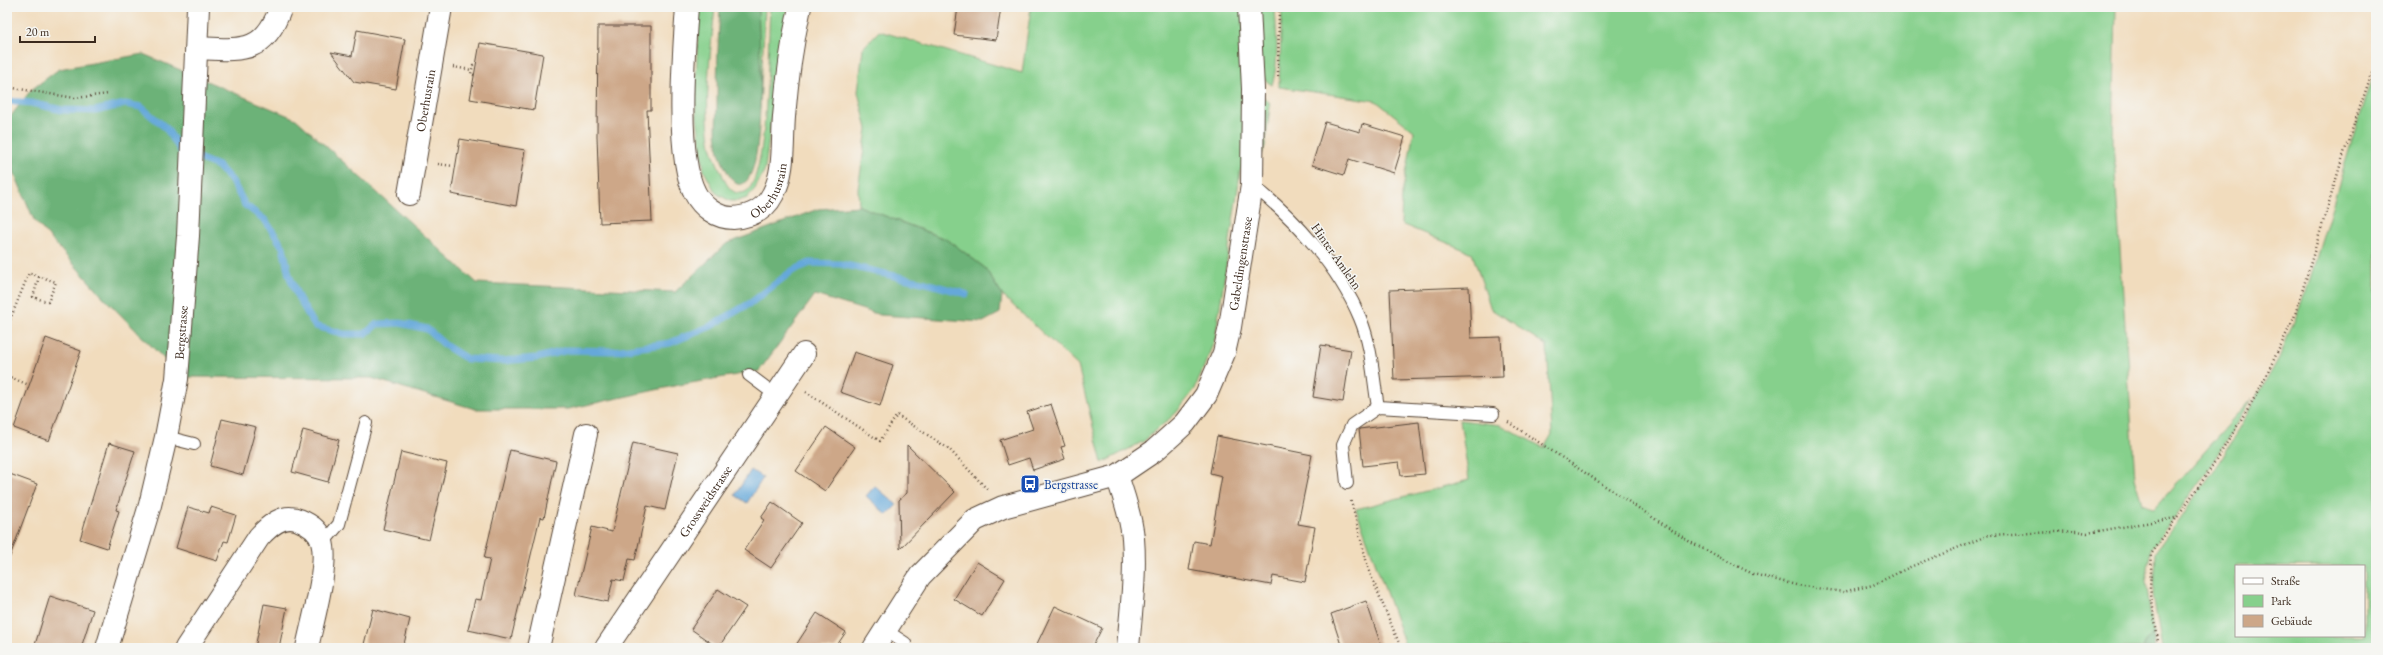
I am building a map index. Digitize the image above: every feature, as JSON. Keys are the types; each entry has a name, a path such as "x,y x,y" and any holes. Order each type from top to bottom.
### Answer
{"street":[{"name":"Bergstrasse","path":"107,648 150,505 166,437 180,354 194,119 198,7"},
{"path":"197,48 234,50 250,48 264,38 272,28 281,7"},
{"name":"Oberhusrain","path":"409,194 441,7"},
{"name":"Oberhusrain","path":"687,7 683,57 684,125 689,175 694,192 703,205 716,214 728,218 752,214 761,209 772,196 777,184 782,156 788,72 800,7"},
{"name":"Gabeldingenstrasse","path":"1117,476 1154,451 1185,423 1206,395 1224,353 1230,327 1252,185 1253,89 1249,7"},
{"name":"Grossweidstrasse","path":"606,648 804,354"},
{"path":"538,648 586,434"},
{"path":"874,648 920,576 975,520 1003,507 1117,476 1127,508 1133,544 1132,597 1128,648"},
{"path":"186,648 253,546 268,527 279,520 296,519 316,530 323,543 323,564 307,648"}],"lane":[{"name":"Hinter Amlehn","path":"1252,185 1273,200 1301,228 1343,285 1362,325 1369,350 1378,407"},
{"path":"749,375 777,396"},
{"path":"1347,483 1343,445 1352,425 1378,407 1493,414"},
{"path":"323,543 339,524 366,423"},
{"path":"166,437 194,444"},
{"path":"885,630 906,643"}],"path":[{"path":"1277,81 1279,7"},
{"path":"2159,648 2150,588 2150,562 2155,546 2212,467 2258,392 2294,318 2341,161 2376,60"},
{"path":"474,75 471,74 473,65 476,66"},
{"path":"7,87 75,98 108,94"},
{"path":"7,327 29,273 56,282 48,302 33,297 39,277"},
{"path":"7,376 29,385"},
{"path":"811,395 880,441 897,415 949,449 981,483"},
{"path":"1493,414 1514,424 1690,542 1753,574 1804,586 1843,592 1873,584 1910,567 1989,535 2077,531 2087,533 2175,518"},
{"path":"1347,483 1369,571 1401,648"}],"green space":[{"path":"699,7 715,7 708,94 711,146 730,189 736,193 740,193 745,192 753,183 759,163 766,107 770,7 788,7 781,43 765,169 755,189 747,198 738,201 730,201 716,193 704,171 695,103"},
{"path":"720,7 758,7 760,73 759,132 756,157 750,175 742,184 733,181 729,175 718,150 716,136"},
{"path":"765,7 760,108 758,8"},
{"path":"1031,7 1243,7 1245,163 1240,171 1215,339 1195,389 1176,413 1144,441 1102,463 1078,366 1002,295 985,268 948,240 859,206 858,189 867,129 858,92 863,48 879,31 1022,73"},
{"path":"1256,7 1275,7 1277,56 1272,85 1265,79 1260,71 1257,61 1255,38"},
{"path":"1282,7 2116,7 2113,142 2135,478 2142,504 2154,509 2252,398 2215,460 2151,549 2146,581 2153,633 2146,640 2143,648 1406,648 1356,509 1469,480 1460,420 1501,425 1544,448 1552,434 1547,346 1491,309 1472,253 1401,224 1402,194 1414,131 1376,101 1279,87"},
{"path":"143,54 296,119 477,283 675,292 726,244 818,209 859,206 948,240 985,268 1002,295 1000,313 983,322 880,315 815,295 759,371 674,386 568,409 475,409 371,378 182,377 104,298 34,220 14,172 7,125 7,121 31,90 59,69"},
{"path":"2376,69 2376,648 2162,648 2153,595 2155,552 2220,462 2279,358 2306,292 2354,134"},
{"path":"1264,98 1269,102 1270,107 1265,146 1262,154 1262,99"},
{"path":"2153,633 2155,648 2143,648 2146,640"}],"water":[{"path":"751,470 763,478 747,503 735,495"},
{"path":"875,486 897,505 887,515 866,496"}],"building":[{"path":"958,7 1001,7 996,40 954,35"},
{"path":"598,26 651,26 651,110 647,110 652,221 600,223 597,136"},
{"path":"357,30 405,39 396,89 354,82 331,52 352,56"},
{"path":"480,43 543,54 534,110 470,99"},
{"path":"1325,122 1360,132 1362,124 1405,137 1394,173 1349,159 1344,175 1312,165"},
{"path":"460,139 525,150 516,206 451,194"},
{"path":"1469,287 1471,338 1501,337 1503,377 1394,380 1390,290"},
{"path":"46,338 81,351 49,441 14,428"},
{"path":"1321,345 1351,350 1343,402 1313,397"},
{"path":"854,352 893,365 880,406 840,392"},
{"path":"1051,404 1065,446 1061,447 1065,459 1033,470 1029,458 1008,465 1000,440 1033,429 1027,412"},
{"path":"222,419 256,427 243,475 210,466"},
{"path":"1419,422 1425,474 1401,476 1399,462 1363,466 1359,429"},
{"path":"826,427 855,447 825,491 796,471"},
{"path":"303,430 339,440 328,482 292,472"},
{"path":"1217,436 1312,455 1298,524 1315,527 1305,582 1273,576 1271,585 1189,570 1194,541 1210,544 1222,476 1210,473"},
{"path":"109,443 135,451 116,510 119,511 107,548 80,539"},
{"path":"633,443 678,453 665,510 647,506 635,560 629,559 624,581 613,579 608,602 576,595 592,527 612,532"},
{"path":"907,445 955,492 900,549 899,500 907,493"},
{"path":"510,450 556,461 544,518 540,517 511,639 468,630 475,599 481,600 490,559 484,558"},
{"path":"401,452 447,463 429,540 383,529"},
{"path":"7,473 37,484 9,559 7,559"},
{"path":"772,502 802,523 771,568 744,550 764,520 761,518"},
{"path":"188,507 209,513 211,507 236,515 228,542 224,541 217,561 176,548"},
{"path":"977,562 1005,579 982,616 954,599"},
{"path":"718,589 746,607 718,648 691,629"},
{"path":"50,596 93,610 81,648 34,648"},
{"path":"1366,601 1382,648 1342,648 1331,614"},
{"path":"264,604 287,608 279,648 255,648"},
{"path":"1055,606 1102,628 1092,648 1035,648"},
{"path":"373,609 410,619 403,648 363,648"},
{"path":"817,613 846,632 835,648 794,648"}],"waterway":[{"path":"7,101 31,103 62,110 95,111 125,104 141,107 166,128 181,151 218,166 232,181 245,205 265,220 283,247 289,275 298,297 315,326 344,334 365,334 377,324 400,323 427,329 446,346 467,359 502,361 537,358 568,350 613,351 670,343 711,326 752,302 792,271 810,263 841,264 926,283 966,294"}],"place":[{"name":"Bergstrasse","path":"1030,484"}]}
